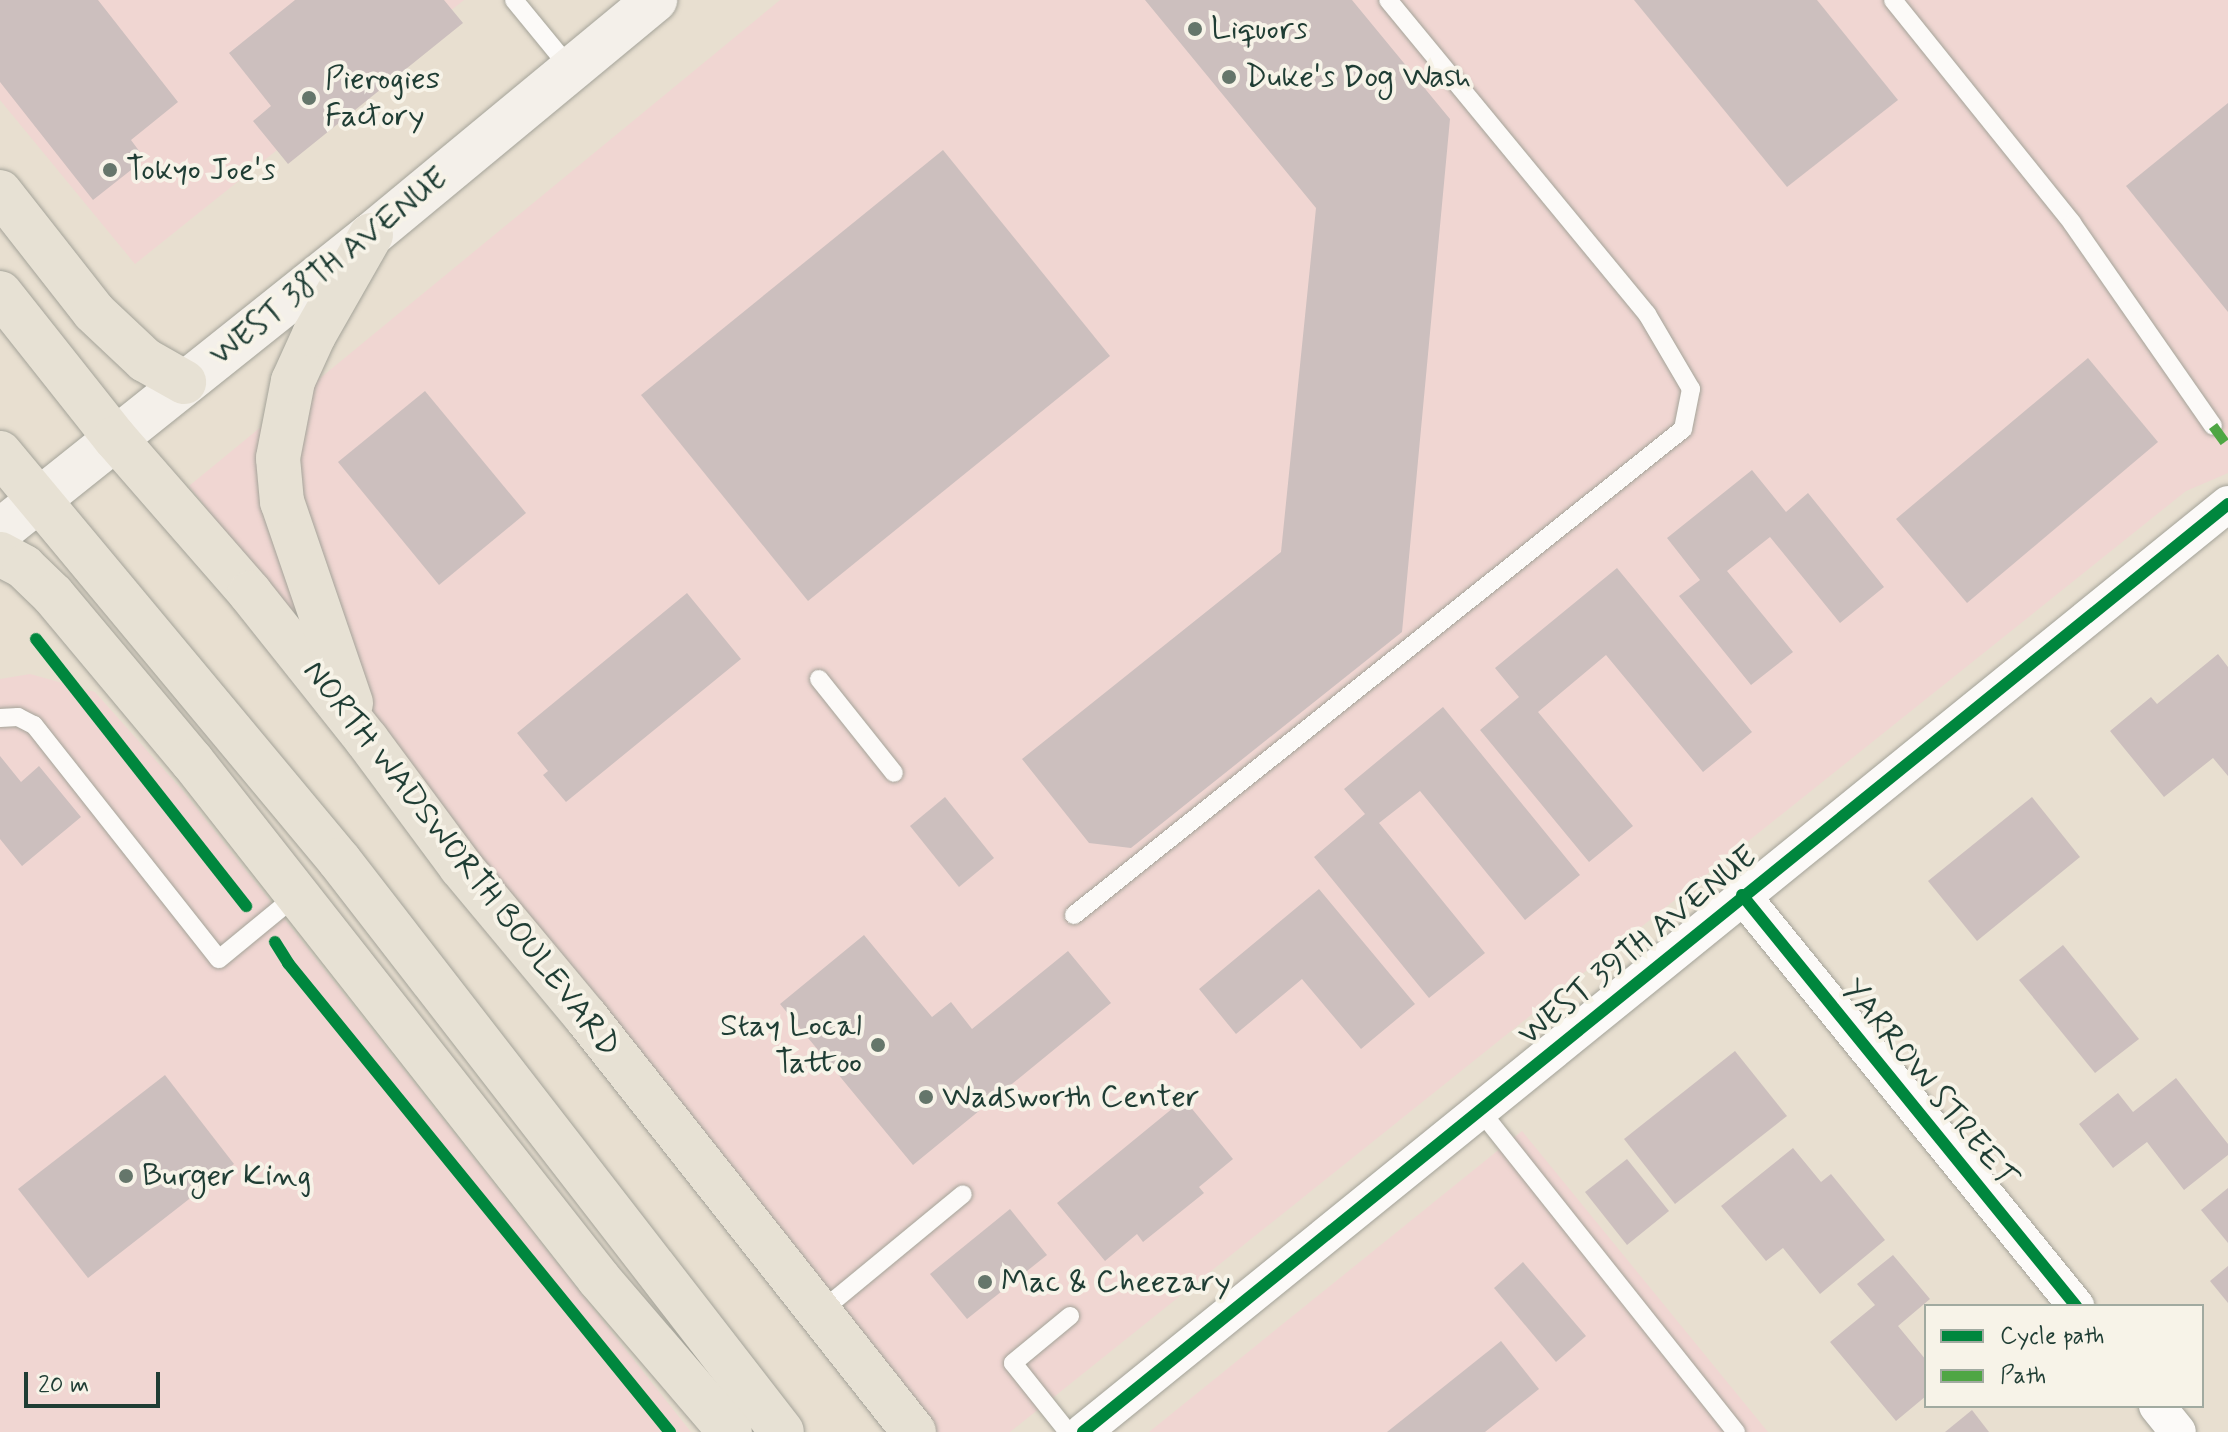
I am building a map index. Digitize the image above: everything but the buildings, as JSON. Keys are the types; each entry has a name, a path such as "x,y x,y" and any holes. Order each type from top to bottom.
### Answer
{"main road":[{"name":"WEST 38TH AVENUE","path":"0,531 371,235 569,67 655,0"},
{"path":"0,192 94,312 145,360 184,382"},
{"path":"360,731 282,502 278,458 293,381 314,335 371,235"},
{"name":"NORTH WADSWORTH BOULEVARD","path":"0,293 115,438 250,593 360,731 461,867 586,1017 914,1432"},
{"path":"0,453 339,860 782,1432"},
{"path":"0,554 24,567 53,595 298,893 589,1267 730,1432"}],"street":[{"name":"WEST 39TH AVENUE","path":"1083,1432 2228,504"},
{"name":"YARROW STREET","path":"1742,895 2074,1304"},
{"path":"2159,1408 2178,1432"}],"lane":[{"path":"514,0 569,67"},
{"path":"1074,915 1683,429 1691,389 1647,314 1388,0"},
{"path":"1893,0 2072,223 2213,426"},
{"path":"819,679 894,773"},
{"path":"0,718 18,717 34,725 219,959 298,893"},
{"path":"1479,1109 1736,1432"},
{"path":"818,1314 963,1194"},
{"path":"1068,1432 1013,1363 1070,1316"}],"shaded area":[{"path":"0,0 464,0 135,264 0,100"},
{"path":"780,0 2228,0 2228,473 2186,491 1010,1432 927,1432 189,486"},
{"path":"30,674 95,692 183,791 691,1432 0,1432 0,679"},
{"path":"1522,1131 1768,1432 1149,1432"}],"marked path":[{"path":"2213,426 2228,447"}],"cycle path":[{"path":"1083,1432 2228,504"},
{"path":"36,639 246,906"},
{"path":"1742,895 2074,1304"},
{"path":"275,942 288,963 670,1432"}],"place":[{"name":"Liquors","path":"1195,29"},
{"name":"Duke's Dog Wash","path":"1229,77"},
{"name":"Pierogies Factory","path":"309,98"},
{"name":"Tokyo Joe's","path":"110,170"},
{"name":"Stay Local Tattoo","path":"878,1045"},
{"name":"Wadsworth Center","path":"926,1097"},
{"name":"Burger King","path":"126,1176"},
{"name":"Mac & Cheezary","path":"985,1282"}]}
